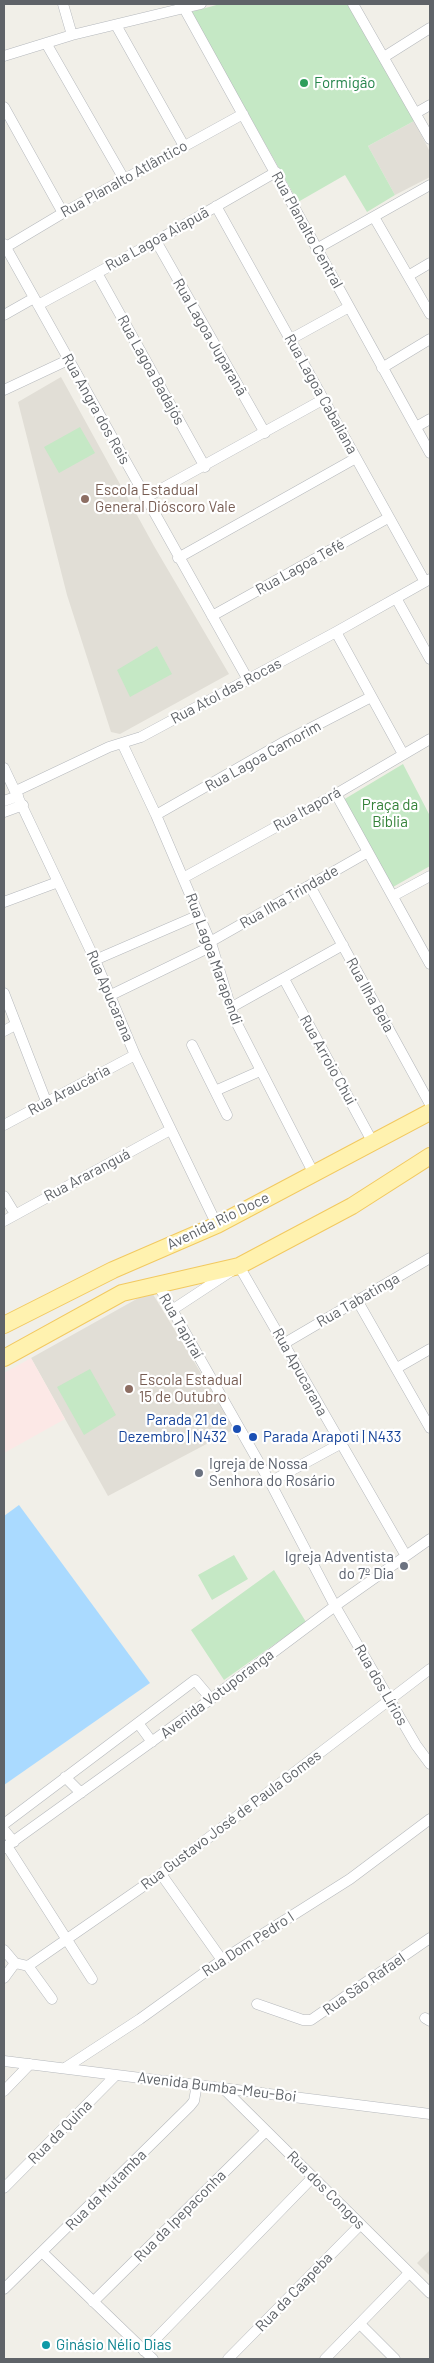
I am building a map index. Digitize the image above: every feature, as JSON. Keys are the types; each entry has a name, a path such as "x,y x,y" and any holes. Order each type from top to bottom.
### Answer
{"main road":[{"name":"Avenida Rio Doce","path":"4,1325 113,1270 217,1225 313,1172 430,1112"},
{"path":"4,1358 122,1293 157,1283 239,1266 352,1206 430,1156"}],"street":[{"path":"63,4 72,35"},
{"path":"4,56 72,35 201,4"},
{"path":"353,4 430,139"},
{"name":"Rua Planalto Central","path":"184,8 430,453"},
{"path":"116,25 184,146"},
{"path":"384,56 430,28"},
{"path":"46,43 124,179"},
{"path":"416,113 430,105"},
{"path":"4,107 63,213"},
{"name":"Rua Planalto Atlântico","path":"5,246 243,114"},
{"name":"Rua Lagoa Aiapuã","path":"4,315 96,273 276,172"},
{"path":"318,248 430,185"},
{"name":"Rua Lagoa Cabaliana","path":"216,206 388,518 428,580"},
{"path":"374,216 430,314"},
{"name":"Rua Lagoa Juparanã","path":"156,241 265,433"},
{"name":"Rua Angra dos Reis","path":"5,246 178,558 247,678"},
{"path":"408,276 430,263"},
{"name":"Rua Lagoa Badajós","path":"96,273 205,466"},
{"path":"291,339 349,307"},
{"path":"382,368 430,340"},
{"path":"4,390 68,360"},
{"path":"145,498 324,399"},
{"path":"416,427 430,419"},
{"path":"178,558 356,458"},
{"name":"Rua Lagoa Tefé","path":"212,616 388,518"},
{"name":"Rua Atol das Rocas","path":"19,797 55,771 141,737 428,580"},
{"path":"396,598 430,659"},
{"path":"336,632 403,754"},
{"name":"Rua Lagoa Camorim","path":"156,815 282,743 371,697"},
{"name":"Rua Itaporá","path":"183,878 336,794 430,738"},
{"name":"Rua Lagoa Marapendi","path":"122,743 156,815 211,944 234,1018 313,1172"},
{"name":"Rua Apucarana","path":"4,768 95,960 170,1130 217,1225"},
{"path":"336,794 429,958"},
{"path":"4,801 19,797"},
{"path":"4,812 19,797"},
{"name":"Rua Ilha Trindade","path":"111,995 211,944 368,852"},
{"path":"393,896 430,876"},
{"path":"4,902 58,882"},
{"name":"Rua Ilha Bela","path":"310,886 430,1104"},
{"path":"95,960 199,915"},
{"path":"232,1008 343,945"},
{"name":"Rua Arroio Chui","path":"284,979 372,1141"},
{"path":"4,994 46,1101"},
{"path":"4,1031 15,1025"},
{"path":"192,1045 227,1115"},
{"name":"Rua Araucária","path":"4,1125 135,1054"},
{"path":"214,1091 260,1070"},
{"name":"Rua Araranguá","path":"4,1221 170,1130"},
{"path":"4,1196 15,1214"},
{"name":"Rua Tabatinga","path":"285,1343 430,1258"},
{"path":"172,1310 239,1266"},
{"name":"Rua Apucarana","path":"239,1266 406,1556"},
{"name":"Rua Tapiraí","path":"157,1283 270,1482 335,1606"},
{"path":"357,1300 430,1428"},
{"path":"397,1368 430,1349"},
{"path":"270,1482 340,1444"},
{"name":"Avenida Votuporanga","path":"8,1846 335,1606 430,1539"},
{"name":"Rua dos Lírios","path":"335,1606 416,1745 430,1764"},
{"name":"Rua Gustavo José de Paula Gomes","path":"28,1966 161,1874 428,1672"},
{"name":"Avenida Votuporanga","path":"4,1824 195,1680 211,1698"},
{"path":"138,1723 152,1742"},
{"path":"65,1777 81,1793"},
{"name":"Rua Dom Pedro I","path":"65,2068 140,2019 222,1960 350,1879 430,1819"},
{"path":"4,1830 8,1846 92,1979"},
{"path":"161,1874 222,1960"},
{"name":"Rua São Rafael","path":"257,2004 295,2018 312,2020 430,1938"},
{"path":"4,1950 15,1963 28,1966 52,1999"},
{"path":"4,1978 15,1963"},
{"name":"Avenida Bumba-Meu-Boi","path":"4,2061 430,2114"},
{"path":"4,2091 30,2064"},
{"name":"Rua da Quina","path":"4,2188 116,2075"},
{"name":"Rua da Mutamba","path":"4,2289 190,2106 197,2084"},
{"name":"Rua dos Congos","path":"222,2087 430,2293"},
{"name":"Rua da Ipepaconha","path":"93,2302 266,2131"},
{"path":"144,2351 313,2177"},
{"name":"Rua da Caapeba","path":"228,2359 360,2225"},
{"path":"42,2252 153,2359"},
{"path":"325,2359 409,2273"},
{"path":"360,2324 395,2359"}],"shaded area":[{"path":"414,121 430,152 430,177 395,195 368,146"},
{"path":"61,377 154,546 229,674 120,734 111,732 67,595 18,402"},
{"name":"Escola Estadual 15 de Outubro","path":"151,1291 235,1429 108,1496 31,1358"},
{"path":"31,1358 65,1419 4,1453 4,1373"},
{"path":"430,2250 430,2276 417,2263"}],"green space":[{"path":"220,4 348,4 414,121 368,146 395,195 367,212 345,175 298,202 191,12"},
{"path":"80,427 95,453 59,473 44,447"},
{"path":"157,646 172,674 130,697 117,670"},
{"name":"Praça da Bíblia","path":"403,764 430,816 430,866 393,887 343,800"},
{"path":"90,1369 116,1415 84,1435 57,1387"},
{"path":"234,1555 248,1579 212,1600 198,1575"},
{"path":"274,1570 306,1622 224,1680 191,1630"}],"water":[{"path":"19,1505 150,1683 4,1785 4,1516"}],"place":[{"name":"Formigão","path":"304,83"},
{"name":"Escola Estadual General Dióscoro Vale","path":"85,499"},
{"name":"Escola Estadual 15 de Outubro","path":"129,1389"},
{"name":"Parada 21 de Dezembro | N432","path":"237,1429"},
{"name":"Parada Arapoti | N433","path":"253,1437"},
{"name":"Igreja de Nossa Senhora do Rosário","path":"199,1473"},
{"name":"Igreja Adventista do 7º Dia","path":"404,1566"},
{"name":"Ginásio Nélio Dias","path":"46,2345"}]}
